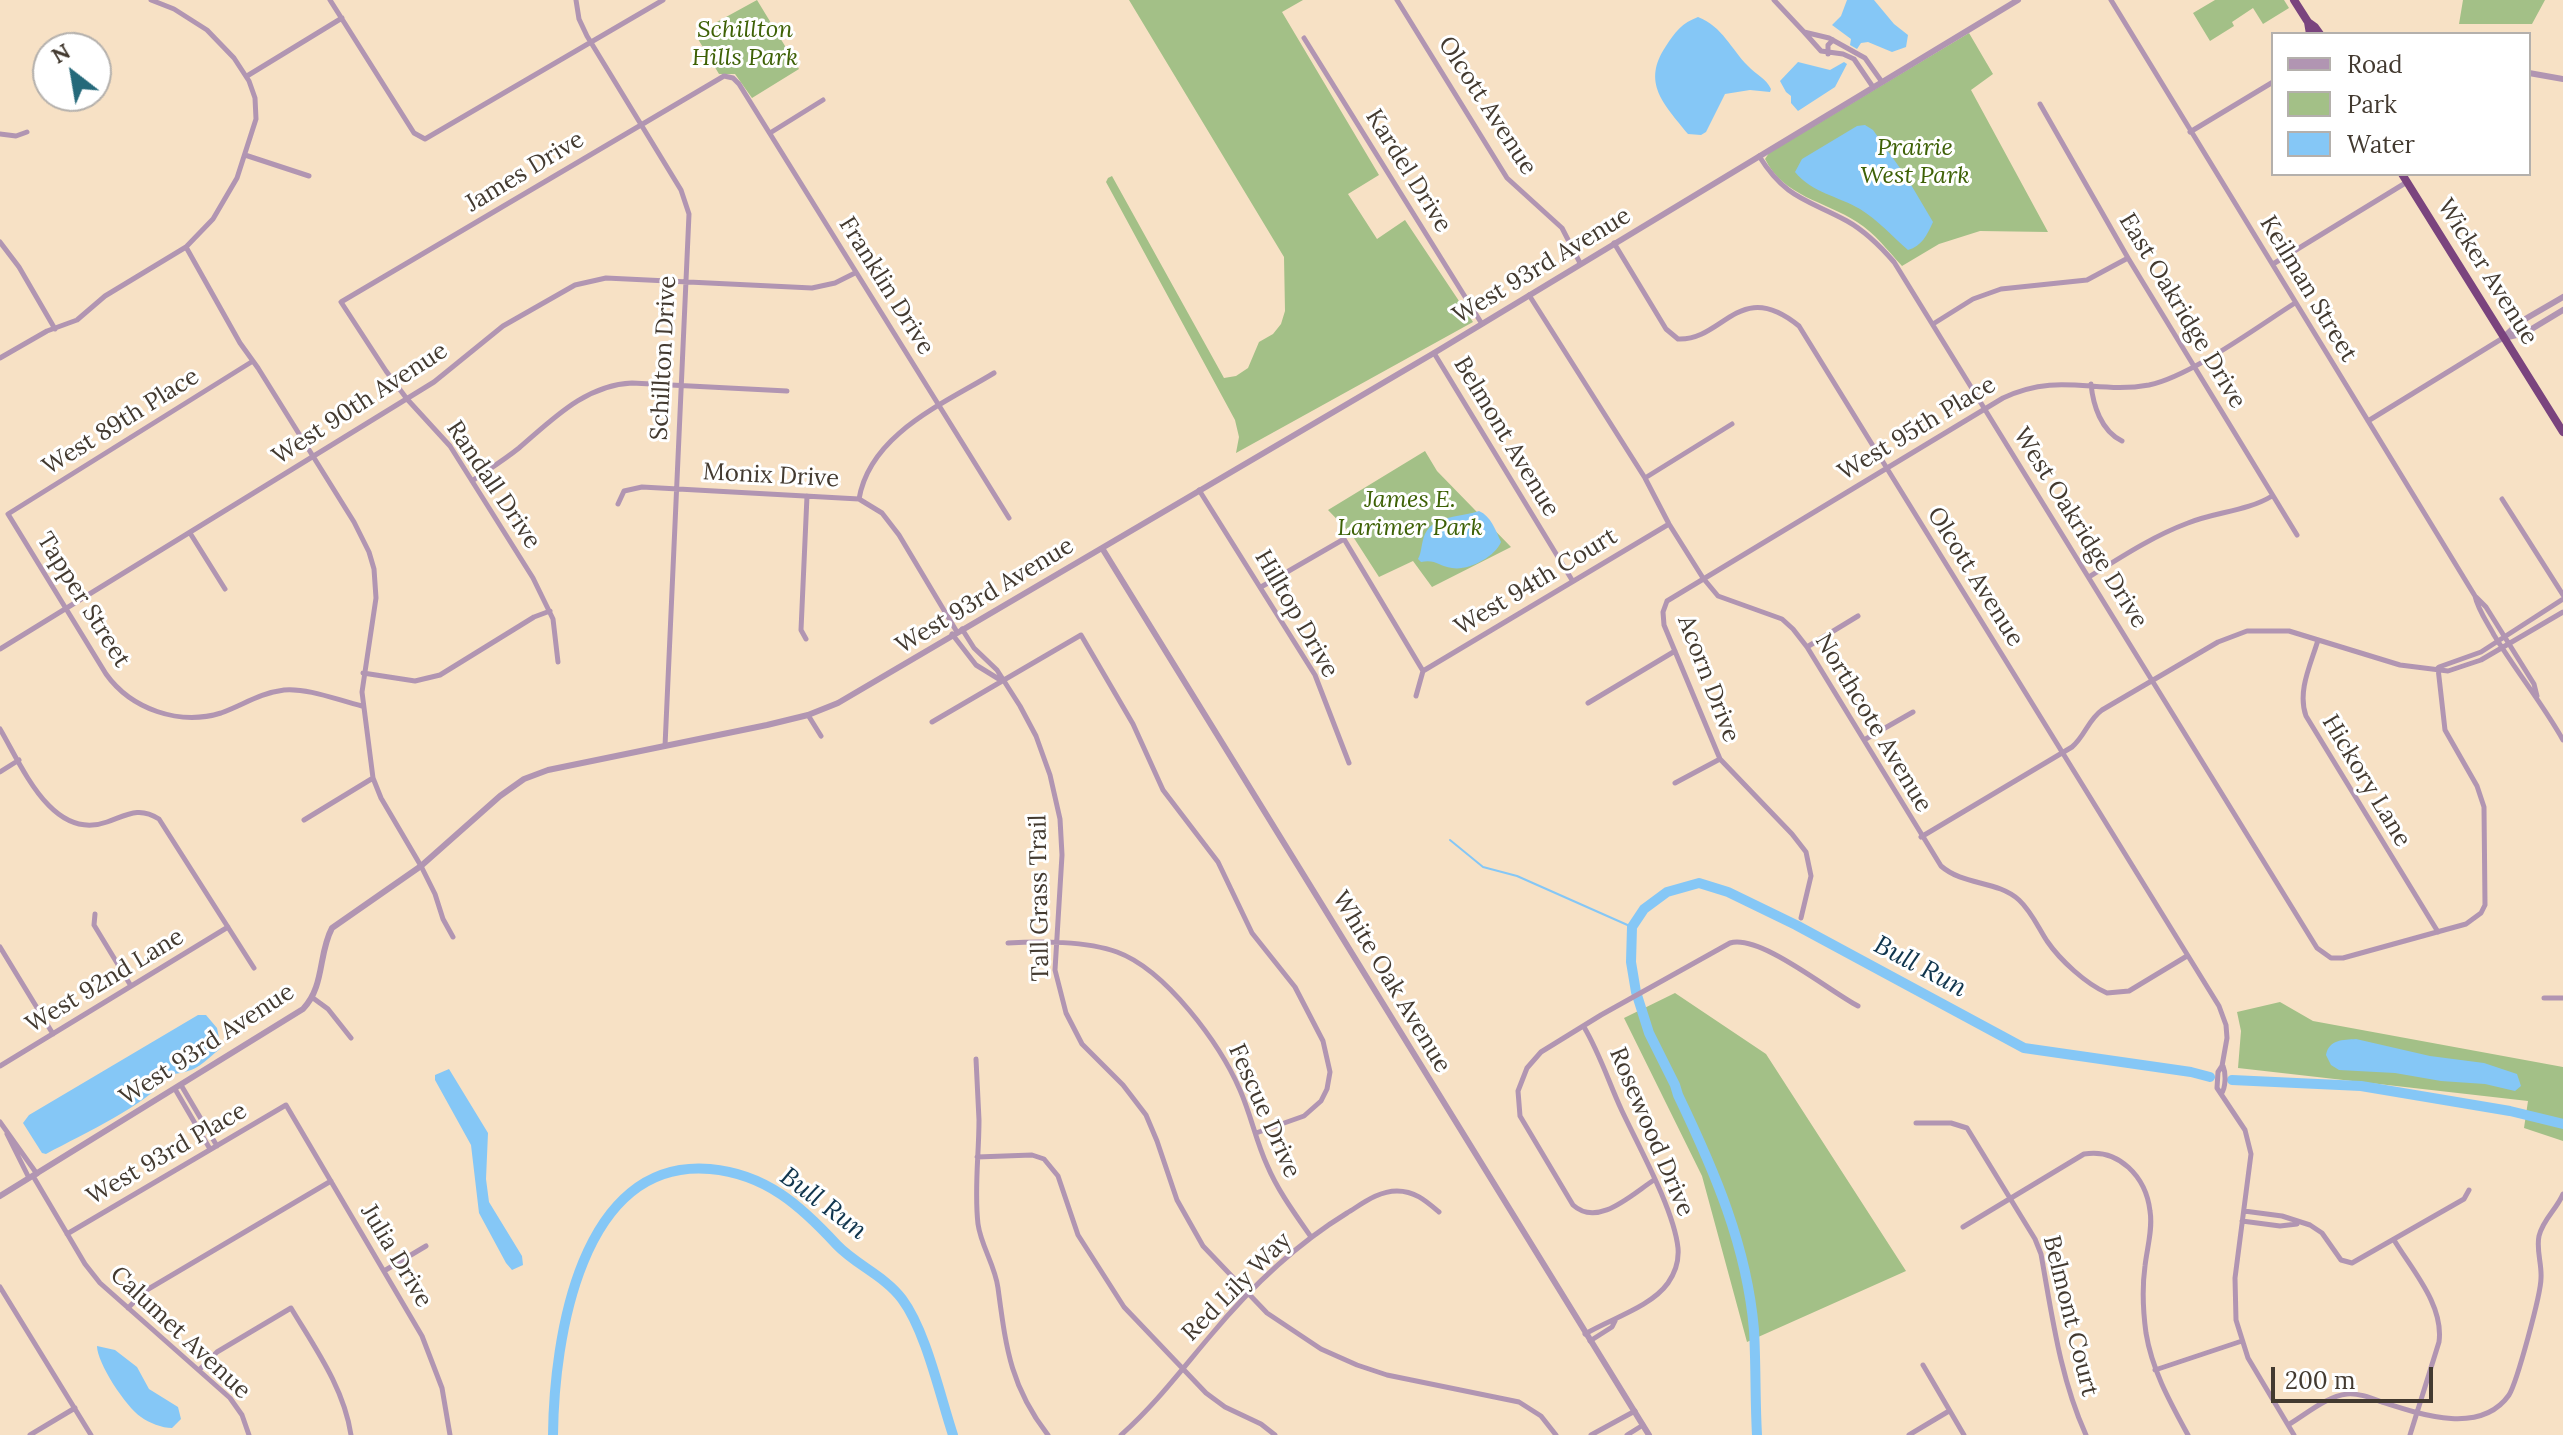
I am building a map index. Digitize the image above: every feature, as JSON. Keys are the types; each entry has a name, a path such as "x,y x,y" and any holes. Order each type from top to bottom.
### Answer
{"highway":[{"path":"2294,0 2319,32"},
{"path":"2308,22 2310,32"},
{"name":"Wicker Avenue","path":"2405,178 2563,432"}],"street":[{"path":"0,358 77,320 105,296 186,247 205,230 235,183 256,114 247,76 207,30 174,9 151,0"},
{"path":"330,0 414,133 422,139 432,137 663,0"},
{"name":"Schillton Drive","path":"576,0 579,19 591,43 681,190 688,208 665,746"},
{"name":"Olcott Avenue","path":"1397,0 1507,178 1562,228 1580,263"},
{"path":"1774,0 1817,48 1828,54 1851,54 1870,62 1882,82"},
{"name":"West 93rd Avenue","path":"0,1196 303,1009 313,998 326,939 332,928 421,866 500,796 524,779 548,770 808,715 838,703 1434,353 2018,0"},
{"name":"Keilman Street","path":"2111,0 2475,596 2486,607 2534,684 2537,697"},
{"path":"247,76 342,18"},
{"path":"1804,32 1833,40 1851,54 1873,87"},
{"name":"Kardel Drive","path":"1304,38 1482,324"},
{"path":"1828,54 1828,45 1833,40"},
{"path":"2531,73 2561,78 2563,69"},
{"name":"James Drive","path":"341,302 640,125 729,76"},
{"name":"Franklin Drive","path":"729,76 739,84 1009,518"},
{"path":"2190,132 2271,83"},
{"path":"770,133 823,100"},
{"name":"East Oakridge Drive","path":"2040,104 2128,258 2297,535"},
{"path":"0,134 16,136 27,132"},
{"path":"245,155 309,176"},
{"name":"West Oakridge Drive","path":"1759,156 1771,175 1789,193 1850,222 1884,250 1901,271 2317,948 2331,958 2343,958 2438,932"},
{"path":"2273,264 2405,178"},
{"path":"0,242 23,272 55,329"},
{"name":"Olcott Avenue","path":"1614,243 1666,329 1678,339 1696,336 1731,315 1754,308 1779,312 1799,326 2224,1019 2227,1044 2216,1083 2225,1104 2245,1130 2250,1148 2234,1296 2242,1341 2294,1435"},
{"path":"186,247 240,343 359,530 374,569 375,608 363,673 362,706 373,778 381,798 421,866 453,937"},
{"path":"1933,324 1973,299 2001,289 2087,280 2128,258"},
{"name":"West 90th Avenue","path":"0,649 407,399 447,373 492,333 575,285 606,278 812,288 835,283 855,273"},
{"name":"Northcote Avenue","path":"1529,295 1645,478 1703,578 1718,596 1782,619 1793,629 1807,647 1937,862 1962,879 2006,891 2020,901 2055,951 2102,991 2125,993 2187,956"},
{"path":"2368,421 2563,297"},
{"name":"Randall Drive","path":"341,302 382,367 447,441 533,578 550,611 556,631 558,662"},
{"name":"West 95th Place","path":"1664,608 1670,597 2009,395 2057,383 2125,387 2149,385 2193,366 2295,303"},
{"path":"2504,337 2525,333 2563,310"},
{"name":"Belmont Avenue","path":"1434,353 1572,580"},
{"name":"West 89th Place","path":"8,514 253,361"},
{"path":"859,499 869,467 888,442 994,373"},
{"path":"472,481 517,449 551,418 596,391 626,383 787,391"},
{"path":"2091,384 2097,412 2110,433 2122,441"},
{"path":"1645,478 1732,424"},
{"name":"Monix Drive","path":"618,504 624,491 642,487 859,499 882,513 899,535 957,632"},
{"name":"Hilltop Drive","path":"1199,490 1315,675 1349,763"},
{"path":"806,639 801,630 807,496"},
{"path":"2089,577 2173,529 2272,496"},
{"path":"2500,644 2503,635 2563,597 2502,499"},
{"name":"Tapper Street","path":"8,514 112,682 126,696 149,709 185,716 208,716 264,694 294,690 362,706"},
{"name":"West 94th Court","path":"1423,671 1669,524"},
{"path":"190,533 225,589"},
{"path":"1261,587 1344,539 1423,671 1416,696"},
{"name":"White Oak Avenue","path":"1102,548 1649,1435"},
{"name":"Keilman Street","path":"2475,596 2479,610 2527,687 2537,697"},
{"name":"Acorn Drive","path":"1664,608 1663,621 1720,759 1806,852 1811,876 1801,918"},
{"path":"363,673 415,681 440,675 534,617 550,611"},
{"path":"1921,837 2062,753 2079,740 2098,713 2210,645 2239,633 2281,630 2406,666 2448,671 2460,668 2500,644 2509,645 2563,612"},
{"path":"1807,647 1858,616"},
{"name":"Tall Grass Trail","path":"957,632 976,665 1002,681"},
{"name":"Tall Grass Trail","path":"957,632 997,670 1036,736 1046,763 1058,806 1062,869 1056,980 1063,1005 1073,1029 1088,1051 1141,1107 1154,1132 1167,1177 1203,1246 1248,1295 1287,1328 1334,1356 1387,1375 1519,1402 1541,1416 1556,1435"},
{"path":"932,722 1081,635 1133,724 1163,790 1206,844 1228,881 1252,933 1307,1005 1323,1041 1330,1064 1327,1089 1321,1101 1308,1113 1256,1133"},
{"name":"Hickory Lane","path":"2318,640 2303,691 2302,704 2306,716 2438,932"},
{"path":"1588,703 1675,651"},
{"path":"2438,668 2446,735 2477,786 2484,807 2487,896 2481,913 2466,924 2438,932"},
{"path":"2537,697 2563,740"},
{"path":"1864,740 1913,712"},
{"path":"808,715 821,736"},
{"path":"0,729 49,807 72,822 98,824 136,811 159,819 254,968"},
{"path":"1675,783 1720,759"},
{"path":"0,772 19,760"},
{"path":"304,820 373,778"},
{"path":"95,914 94,925 131,986"},
{"name":"West 92nd Lane","path":"0,1066 228,926"},
{"path":"1654,1180 1596,1214 1584,1213 1573,1205 1524,1125 1518,1101 1524,1073 1541,1052 1730,943 1739,941 1768,951 1858,1006"},
{"name":"Fescue Drive","path":"1008,943 1102,948 1122,954 1166,987 1198,1021 1223,1057 1239,1087 1276,1185 1311,1237"},
{"path":"0,947 53,1034"},
{"path":"313,998 328,1009 351,1038"},
{"path":"2544,998 2563,998"},
{"name":"Rosewood Drive","path":"1584,1027 1599,1054 1654,1180 1677,1243 1675,1270 1660,1292 1616,1320 1606,1321 1585,1334"},
{"path":"976,1059 979,1121 975,1188 979,1227 998,1286 1003,1340 1019,1387 1048,1435"},
{"path":"178,1087 217,1146"},
{"path":"178,1087 210,1149"},
{"name":"West 93rd Place","path":"67,1234 286,1105"},
{"name":"Julia Drive","path":"286,1105 432,1358 446,1407 450,1435"},
{"name":"Calumet Avenue","path":"0,1122 2,1131 20,1147 33,1176 92,1274 234,1402 249,1435"},
{"name":"Belmont Court","path":"1916,1123 1951,1123 1967,1128 2035,1239 2041,1254 2062,1366 2086,1435"},
{"path":"1963,1227 2084,1154 2100,1152 2112,1155 2129,1167 2150,1207 2143,1302 2147,1338 2155,1370 2188,1435"},
{"path":"977,1157 1032,1155 1044,1159 1058,1176 1078,1235 1131,1316 1218,1403 1261,1424 1275,1435"},
{"path":"128,1308 149,1288 331,1181"},
{"path":"2244,1211 2282,1216 2319,1230 2337,1256 2348,1263 2360,1260 2464,1199 2469,1190"},
{"name":"Red Lily Way","path":"1121,1435 1147,1411 1248,1295 1311,1237 1349,1211 1384,1193 1398,1191 1416,1195 1439,1212"},
{"path":"2288,1425 2330,1400 2347,1394 2448,1422 2471,1422 2489,1415 2508,1398 2515,1381 2541,1286 2540,1232 2563,1194"},
{"path":"2242,1221 2280,1226 2299,1223"},
{"path":"2394,1240 2435,1308 2440,1326 2437,1347 2410,1435"},
{"path":"384,1271 426,1246"},
{"path":"0,1287 91,1435"},
{"path":"199,1370 217,1352 291,1308 338,1390 351,1435"},
{"name":"Rosewood Drive","path":"1590,1341 1612,1327 1616,1320"},
{"path":"2155,1370 2242,1341"},
{"path":"1923,1365 1964,1435"},
{"path":"30,1435 75,1408"},
{"path":"1591,1435 1635,1411"},
{"path":"1909,1435 1949,1411"},
{"path":"1627,1435 1643,1425"}],"green space":[{"name":"Schillton Hills Park","path":"757,0 799,69 752,98 735,74 719,74 695,34"},
{"path":"1129,0 1303,0 1282,12 1379,175 1348,194 1377,239 1405,220 1473,322 1236,453 1239,437 1235,420 1106,182 1112,176 1224,378 1236,376 1248,368 1259,342 1273,334 1281,324 1285,311 1284,257"},
{"path":"2215,0 2284,0 2289,8 2263,24 2253,8 2232,22 2234,26 2210,41 2193,13"},
{"path":"2463,0 2545,0 2532,24 2459,24"},
{"name":"Prairie West Park","path":"1969,33 1993,74 1971,90 2048,232 1980,231 1939,244 1902,266 1864,226 1794,190 1773,172 1765,159 1769,153"},
{"name":"James E. Larimer Park","path":"1425,451 1437,471 1511,547 1432,587 1413,561 1379,577 1352,535 1328,510"},
{"path":"1675,993 1766,1054 1906,1271 1747,1342 1702,1176 1624,1018"},
{"path":"2280,1002 2313,1021 2563,1067 2563,1141 2524,1128 2528,1101 2238,1068 2241,1031 2237,1012"}],"water":[{"path":"1847,0 1874,0 1908,35 1906,47 1892,52 1868,42 1861,43 1857,49 1850,45 1851,39 1832,25 1841,16"},
{"path":"1698,17 1720,32 1771,89 1770,92 1750,90 1725,94 1706,132 1701,135 1688,134 1664,103 1656,82 1659,59 1666,46 1679,28"},
{"path":"1798,62 1830,70 1844,62 1847,64 1835,87 1798,111 1780,81"},
{"path":"1865,125 1873,130 1933,222 1924,239 1913,248 1908,250 1860,209 1817,190 1795,172 1802,159 1857,126"},
{"path":"1479,511 1490,520 1501,542 1487,558 1458,568 1418,559 1425,534 1435,523"},
{"path":"198,1015 206,1015 217,1028 221,1048 195,1068 173,1074 145,1098 113,1118 46,1154 42,1153 23,1123 29,1115"},
{"path":"2356,1039 2430,1056 2484,1063 2517,1074 2521,1086 2515,1091 2485,1084 2395,1073 2339,1070 2331,1065 2326,1055 2330,1046 2337,1041"},
{"path":"449,1069 488,1133 486,1179 489,1202 522,1256 523,1265 512,1270 479,1213 471,1145 435,1080 435,1075"},
{"path":"97,1346 115,1350 137,1367 149,1389 178,1407 181,1419 168,1428 152,1423 135,1412 107,1373"}],"waterway":[{"name":"Bull Run","path":"1450,840 1483,867 1517,876 1632,927"},
{"name":"Bull Run","path":"1757,1435 1754,1330 1744,1268 1727,1209 1675,1085 1649,1033 1636,992 1631,962 1632,927 1644,909 1667,892 1699,883 1728,892 1796,925 2024,1048 2210,1077"},
{"name":"Bull Run","path":"2232,1080 2361,1086 2510,1111 2563,1124"},
{"name":"Bull Run","path":"553,1435 560,1352 569,1306 583,1262 603,1223 631,1193 666,1173 710,1169 748,1178 781,1194 810,1217 845,1252 895,1291 911,1312 918,1328 953,1435"}]}
